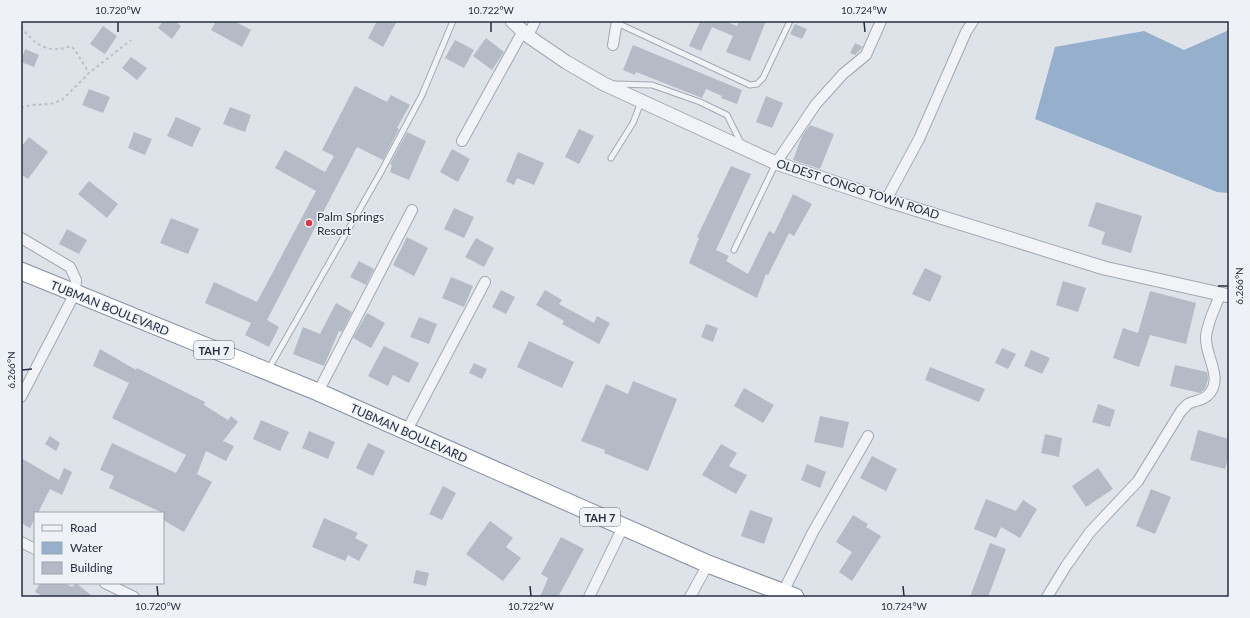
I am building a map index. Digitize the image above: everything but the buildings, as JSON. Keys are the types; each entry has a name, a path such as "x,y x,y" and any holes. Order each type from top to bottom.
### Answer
{"highway":[{"name":"TUBMAN BOULEVARD","path":"21,271 318,392 708,564 789,595"}],"street":[{"name":"OLDEST CONGO TOWN ROAD","path":"512,21 526,34 566,62 604,84 776,163 886,200 1104,268 1225,295"},
{"path":"462,141 535,21"},
{"path":"776,163 816,104 843,74 866,55 881,21"},
{"path":"886,200 919,139 966,32 973,21"},
{"path":"613,45 617,22"},
{"path":"318,392 412,210"},
{"path":"21,238 70,268 76,280 75,293 21,397"},
{"path":"406,432 485,282"},
{"path":"1047,597 1066,566 1090,532 1138,481 1182,411 1188,404 1203,399 1210,394 1213,387 1214,375 1207,350 1206,337 1210,320 1225,295"},
{"path":"789,595 813,532 868,436"},
{"path":"589,597 623,527"},
{"path":"21,542 34,548"},
{"path":"690,597 708,564"},
{"path":"107,584 134,597"}],"lane":[{"path":"267,372 381,172 414,109 453,21"},
{"path":"617,22 750,85 756,84 763,78 790,21"},
{"path":"604,84 652,86 727,115 743,148"},
{"path":"612,158 633,123 642,102"},
{"path":"734,250 776,163"}],"path":[{"path":"21,27 33,42 43,47 54,49 70,46 79,56 89,73"},
{"path":"21,108 31,105 50,104 62,100 89,73 131,40"}],"water":[{"path":"1229,30 1229,193 1217,192 1035,119 1055,47 1144,31 1184,50"}],"place":[{"name":"Palm Springs Resort","path":"309,223"}]}
